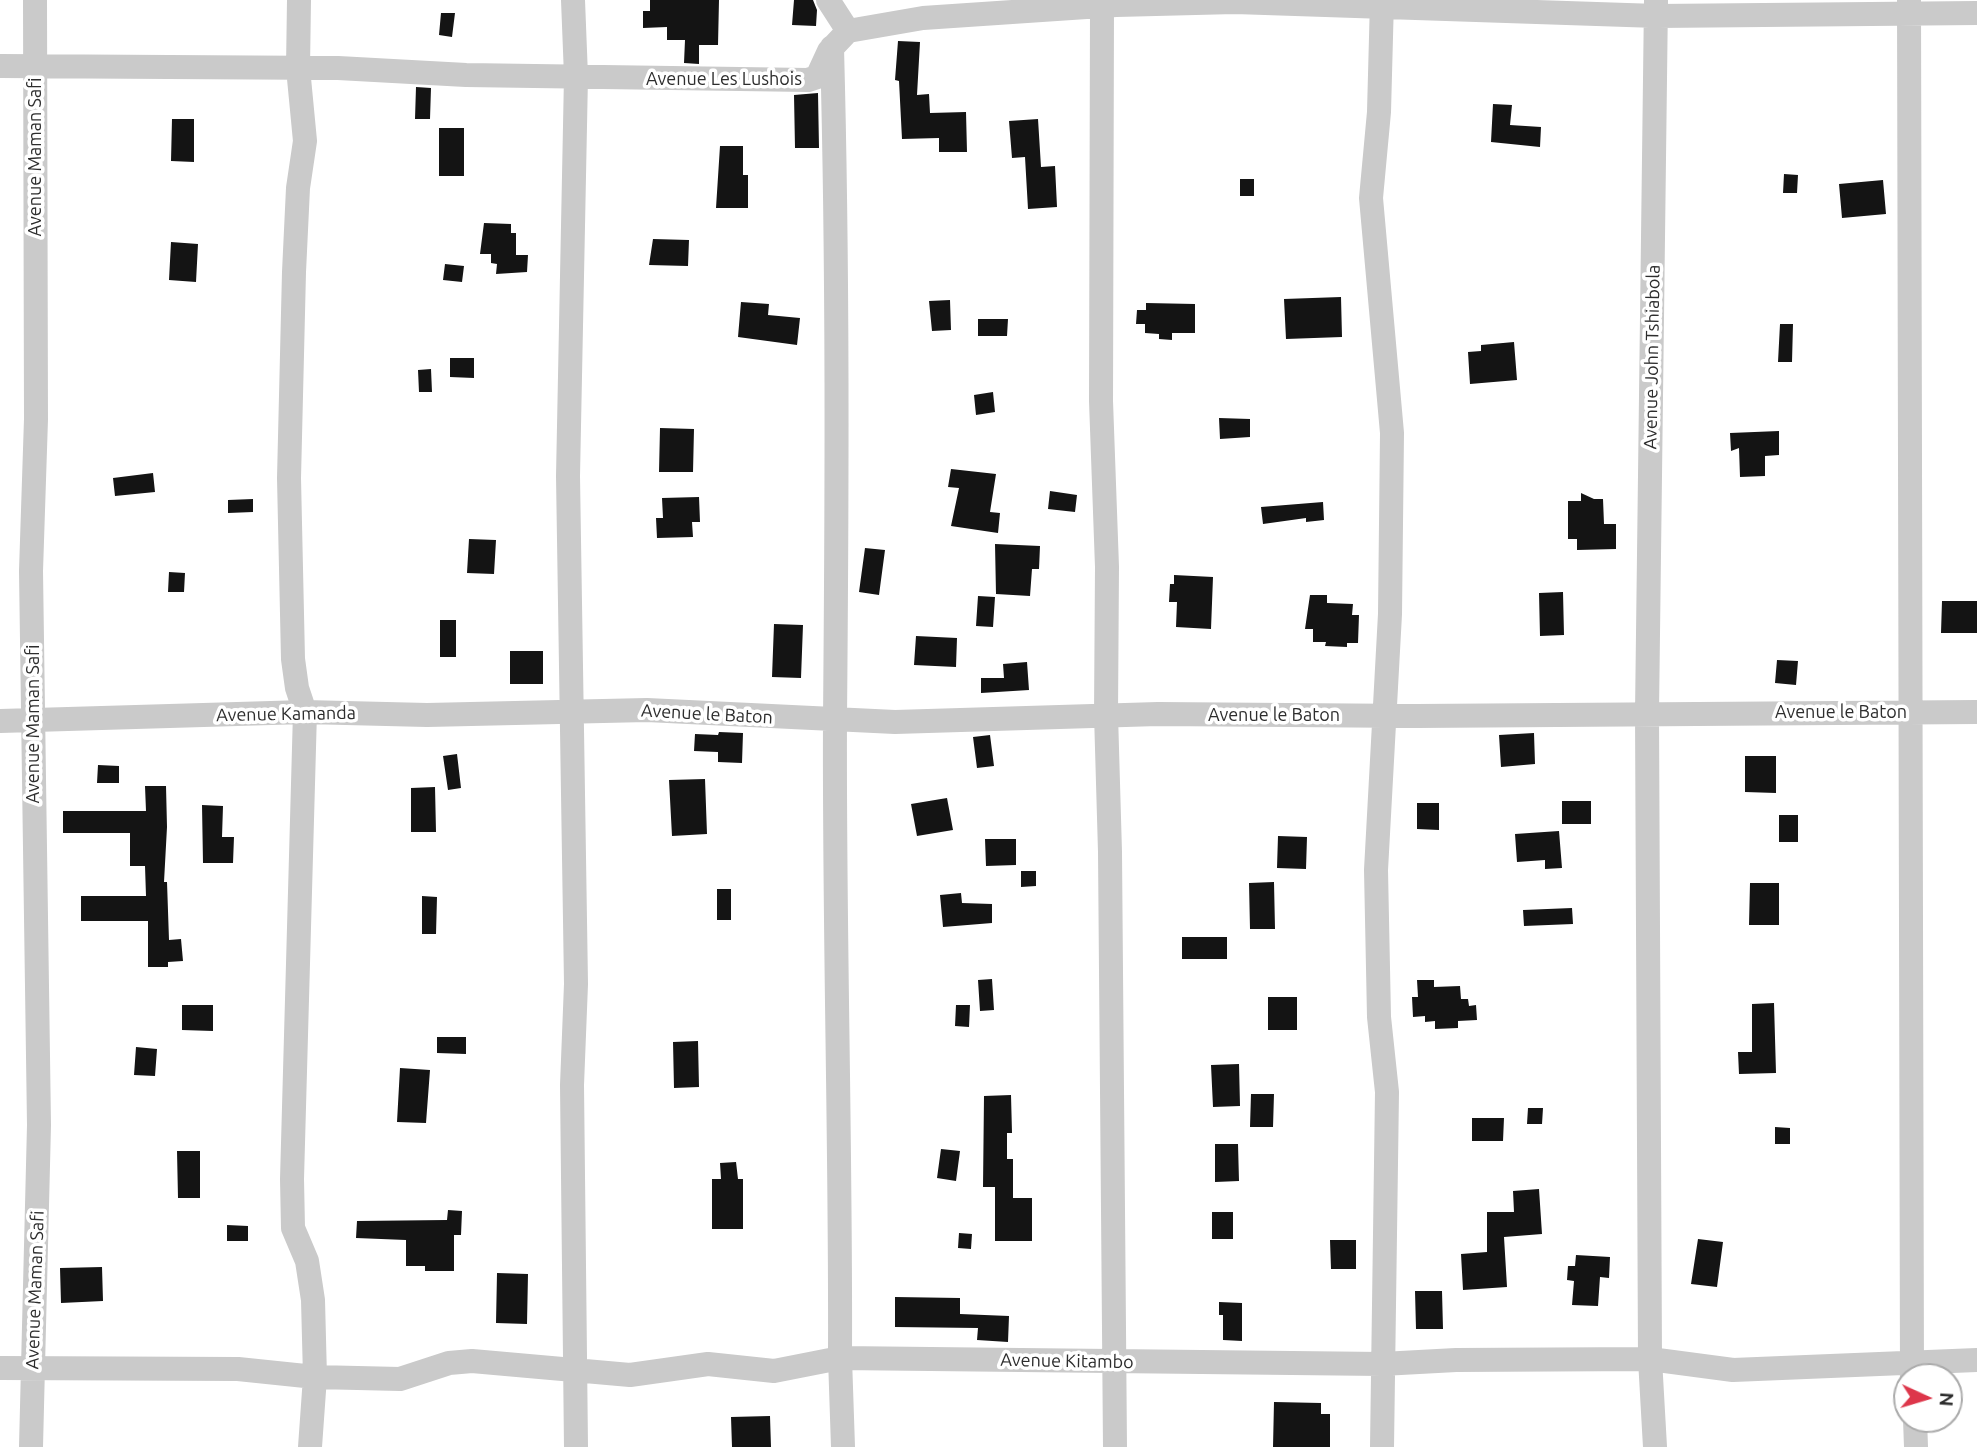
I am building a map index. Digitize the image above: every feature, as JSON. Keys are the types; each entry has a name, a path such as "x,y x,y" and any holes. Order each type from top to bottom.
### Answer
{"street":[{"name":"Avenue Maman Safi","path":"31,1447 39,1125 31,571 36,432 35,0"},
{"path":"299,0 298,68 305,141 298,188 294,272 289,478 293,659 297,688 305,712 292,1179 293,1228 311,1278 315,1377 310,1447"},
{"path":"573,0 576,76 568,393 576,984 572,1085 576,1447"},
{"path":"828,0 840,39 836,459 839,544 835,720 843,1447"},
{"path":"840,39 923,18 1111,4 1235,2 1656,8 1909,7 1977,13"},
{"path":"1111,4 1101,401 1107,567 1106,714 1115,1447"},
{"path":"1382,4 1379,113 1371,198 1392,433 1390,614 1376,870 1379,1017 1387,1092 1382,1447"},
{"path":"1909,7 1912,1363"},
{"name":"Avenue John Tshiabola","path":"1655,1447 1650,1359 1647,713 1656,8"},
{"name":"Avenue Les Lushois","path":"0,66 298,68 807,80 817,77 840,39"},
{"name":"Avenue le Baton","path":"572,713 647,710 895,722 1106,714 1385,716 1977,712"},
{"name":"Avenue Kamanda","path":"0,721 305,712 572,713"},
{"name":"Avenue Kitambo","path":"0,1368 238,1369 315,1377 400,1379 449,1363 472,1361 630,1376 708,1364 774,1371 840,1358 1382,1364 1456,1360 1650,1359 1733,1370 1893,1370"},
{"name":"Avenue Kitambo","path":"1958,1363 1977,1360"}],"building":[{"path":"650,0 719,0 718,45 699,45 699,64 684,63 685,40 667,40 667,27 643,28 643,11 650,11"},
{"path":"794,0 813,0 817,10 816,26 792,25"},
{"path":"441,13 455,13 452,37 439,35"},
{"path":"898,41 920,42 917,95 929,94 930,113 966,112 967,152 939,152 939,138 902,139 899,81 895,80"},
{"path":"416,87 431,88 430,119 415,119"},
{"path":"818,93 819,148 795,148 794,95"},
{"path":"1493,104 1512,105 1510,125 1541,127 1540,147 1491,142"},
{"path":"172,119 194,119 194,162 171,161"},
{"path":"1038,119 1041,167 1055,166 1057,207 1028,209 1025,157 1012,158 1009,121"},
{"path":"439,128 464,128 464,176 439,176"},
{"path":"720,146 743,146 743,175 748,175 748,208 716,208"},
{"path":"1784,174 1798,175 1797,193 1783,193"},
{"path":"1240,179 1254,179 1254,196 1240,196"},
{"path":"1883,180 1886,214 1842,218 1839,184"},
{"path":"484,223 511,224 511,233 516,233 516,255 528,255 527,272 496,274 497,264 491,263 491,254 480,254"},
{"path":"653,239 689,240 688,266 649,265"},
{"path":"171,242 198,244 196,282 169,280"},
{"path":"445,264 464,266 462,282 443,280"},
{"path":"1341,297 1342,337 1286,339 1284,299"},
{"path":"950,300 951,330 932,331 929,301"},
{"path":"741,302 769,304 768,315 800,318 797,345 738,337"},
{"path":"1146,303 1195,304 1195,333 1172,333 1172,340 1159,339 1159,334 1145,333 1145,324 1136,324 1137,310 1146,310"},
{"path":"978,319 1008,319 1007,336 978,336"},
{"path":"1780,324 1793,324 1792,362 1778,362"},
{"path":"1514,342 1517,380 1470,384 1468,352 1481,351 1481,345"},
{"path":"450,358 474,358 474,378 450,377"},
{"path":"431,369 432,392 419,392 418,370"},
{"path":"993,392 995,412 976,415 974,395"},
{"path":"1219,418 1250,419 1250,437 1220,439"},
{"path":"660,428 694,429 693,472 659,472"},
{"path":"1779,431 1779,455 1765,456 1765,476 1740,477 1739,448 1731,451 1730,433"},
{"path":"951,469 996,474 990,512 1000,513 998,533 951,526 959,488 948,487"},
{"path":"153,473 155,492 115,496 113,478"},
{"path":"1050,491 1077,495 1075,512 1048,509"},
{"path":"1581,493 1594,499 1603,499 1604,524 1616,524 1616,549 1577,550 1577,539 1568,539 1568,501 1581,501"},
{"path":"699,497 700,522 692,522 693,537 657,538 656,518 663,518 662,498"},
{"path":"253,499 253,512 228,513 228,500"},
{"path":"1323,502 1324,520 1306,522 1306,518 1263,524 1261,507"},
{"path":"469,539 496,540 494,574 467,573"},
{"path":"995,544 1040,546 1039,569 1032,569 1030,596 996,594"},
{"path":"865,548 885,550 879,595 859,592"},
{"path":"169,572 185,573 184,592 168,592"},
{"path":"1174,575 1213,577 1211,629 1176,627 1177,602 1169,602 1170,584 1174,584"},
{"path":"1563,592 1564,635 1540,636 1539,593"},
{"path":"1310,595 1327,595 1327,603 1353,604 1352,615 1359,615 1358,643 1347,643 1347,647 1325,646 1326,642 1313,642 1313,629 1305,629"},
{"path":"978,596 995,597 993,627 976,626"},
{"path":"1942,601 1977,601 1977,633 1941,633"},
{"path":"440,620 456,620 456,657 440,657"},
{"path":"774,624 803,625 801,678 772,677"},
{"path":"916,636 957,638 956,667 914,665"},
{"path":"510,651 543,651 543,684 510,684"},
{"path":"1777,660 1798,661 1796,685 1775,683"},
{"path":"1027,662 1029,690 981,693 981,678 1004,678 1003,664"},
{"path":"719,732 743,733 742,763 718,762 718,752 694,751 695,734 718,735"},
{"path":"1534,733 1535,764 1501,767 1499,735"},
{"path":"990,735 994,766 977,768 973,737"},
{"path":"457,754 461,788 448,790 443,756"},
{"path":"1745,756 1776,756 1776,793 1745,792"},
{"path":"98,765 119,766 119,783 97,783"},
{"path":"705,779 707,834 672,836 669,780"},
{"path":"145,786 166,786 164,882 167,882 169,940 181,939 183,961 168,962 168,967 148,967 148,921 81,921 81,896 146,896 145,866 130,866 130,833 63,833 63,811 146,811"},
{"path":"435,787 436,832 411,832 411,788"},
{"path":"947,798 953,830 917,836 911,804"},
{"path":"1562,801 1591,801 1591,824 1562,824"},
{"path":"1417,803 1439,803 1439,830 1417,829"},
{"path":"202,805 223,806 222,837 234,837 233,863 203,863"},
{"path":"1779,815 1798,815 1798,842 1779,842"},
{"path":"1559,831 1562,868 1545,869 1545,860 1517,862 1515,834"},
{"path":"1278,836 1307,837 1306,869 1277,868"},
{"path":"985,839 1016,839 1016,865 986,866"},
{"path":"1021,871 1036,871 1036,886 1021,887"},
{"path":"1274,882 1275,929 1250,929 1249,883"},
{"path":"1750,883 1779,883 1779,925 1749,925"},
{"path":"717,889 731,889 731,920 717,920"},
{"path":"961,893 962,903 992,904 992,923 943,927 940,895"},
{"path":"422,896 437,897 436,934 422,934"},
{"path":"1572,908 1573,924 1524,926 1523,910"},
{"path":"1182,937 1227,937 1227,959 1182,959"},
{"path":"992,979 994,1010 980,1011 978,980"},
{"path":"1417,980 1434,980 1434,987 1460,986 1461,999 1468,999 1469,1006 1476,1005 1477,1020 1458,1021 1458,1028 1435,1029 1435,1021 1425,1022 1425,1016 1413,1017 1412,997 1418,997"},
{"path":"1268,997 1297,997 1297,1030 1268,1030"},
{"path":"1774,1003 1776,1073 1739,1074 1738,1052 1752,1052 1752,1004"},
{"path":"182,1005 213,1005 213,1031 182,1030"},
{"path":"956,1005 970,1005 969,1027 955,1026"},
{"path":"437,1037 466,1037 466,1054 437,1053"},
{"path":"698,1041 699,1087 674,1088 673,1042"},
{"path":"136,1047 157,1049 155,1076 134,1075"},
{"path":"1239,1064 1240,1106 1213,1107 1211,1065"},
{"path":"400,1068 430,1070 426,1123 397,1122"},
{"path":"1251,1094 1274,1094 1273,1127 1250,1127"},
{"path":"1011,1095 1012,1133 1007,1133 1007,1159 1013,1159 1013,1198 1032,1198 1032,1241 995,1241 995,1187 983,1187 984,1096"},
{"path":"1528,1108 1543,1108 1542,1124 1527,1124"},
{"path":"1472,1118 1504,1118 1503,1141 1472,1141"},
{"path":"1775,1127 1790,1128 1790,1144 1775,1144"},
{"path":"1215,1144 1238,1144 1239,1181 1215,1182"},
{"path":"941,1149 960,1151 956,1181 937,1178"},
{"path":"177,1151 200,1151 200,1198 178,1198"},
{"path":"736,1162 738,1179 743,1179 743,1229 712,1229 712,1179 721,1179 720,1163"},
{"path":"1539,1189 1542,1234 1504,1237 1507,1287 1463,1290 1461,1254 1487,1252 1487,1212 1514,1212 1513,1191"},
{"path":"448,1210 462,1211 461,1235 454,1235 454,1271 425,1271 425,1266 406,1266 406,1240 356,1238 357,1221 447,1220"},
{"path":"1212,1212 1233,1212 1233,1239 1212,1239"},
{"path":"227,1225 248,1226 248,1241 227,1241"},
{"path":"959,1233 972,1234 971,1249 958,1248"},
{"path":"1698,1239 1723,1242 1717,1287 1691,1284"},
{"path":"1330,1240 1356,1240 1356,1269 1331,1269"},
{"path":"1576,1255 1610,1257 1609,1278 1600,1277 1598,1306 1572,1305 1574,1281 1567,1280 1568,1266 1575,1266"},
{"path":"102,1267 103,1301 61,1303 60,1268"},
{"path":"497,1273 528,1274 527,1324 496,1323"},
{"path":"1415,1291 1442,1291 1443,1329 1416,1329"},
{"path":"895,1297 960,1298 960,1314 1009,1316 1008,1342 977,1340 978,1328 895,1327"},
{"path":"1219,1302 1242,1303 1242,1341 1223,1340 1223,1315 1219,1315"},
{"path":"1274,1402 1321,1403 1321,1414 1330,1414 1330,1447 1273,1447"},
{"path":"770,1416 771,1447 732,1447 731,1417"}]}
